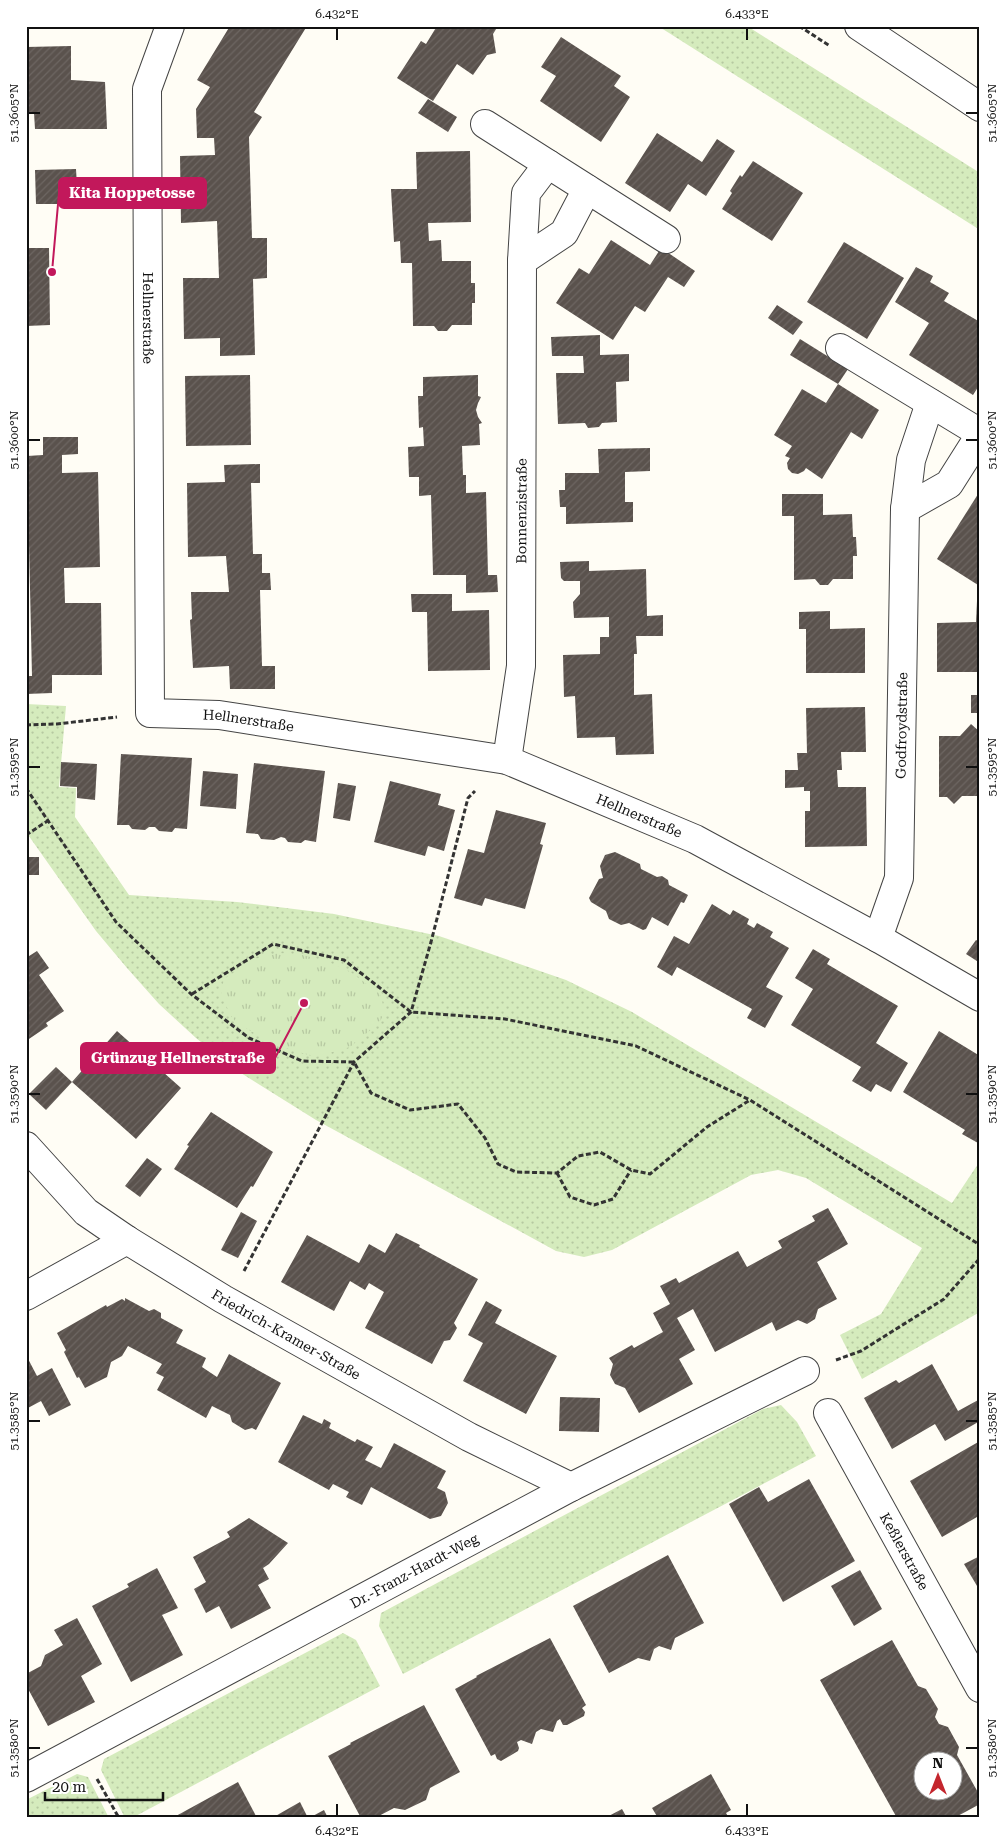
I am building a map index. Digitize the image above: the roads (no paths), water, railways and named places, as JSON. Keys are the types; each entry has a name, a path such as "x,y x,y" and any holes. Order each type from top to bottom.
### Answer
{"street":[{"name":"Hellnerstraße","path":"170,26 147,89 150,713 219,715 507,760 695,839 878,938 980,996"},
{"path":"859,26 980,107"},
{"path":"485,124 666,239"},
{"name":"Bonnenzistraße","path":"507,760 520,666 522,261 526,193 548,164"},
{"path":"522,261 564,233 587,189"},
{"path":"840,348 980,434 949,484 905,509"},
{"name":"Godfroydstraße","path":"878,938 899,878 905,509 911,460 930,403"},
{"name":"Friedrich-Kramer-Straße","path":"26,1146 86,1212 127,1240 223,1300 468,1437 571,1487"},
{"path":"26,1296 127,1240"},
{"name":"Dr.-Franz-Hardt-Weg","path":"26,1778 571,1487 805,1371"},
{"name":"Keßlerstraße","path":"828,1413 980,1688"}],"place":[{"name":"Kita Hoppetosse","path":"52,272"},
{"name":"Grünzug Hellnerstraße","path":"304,1003"}]}
